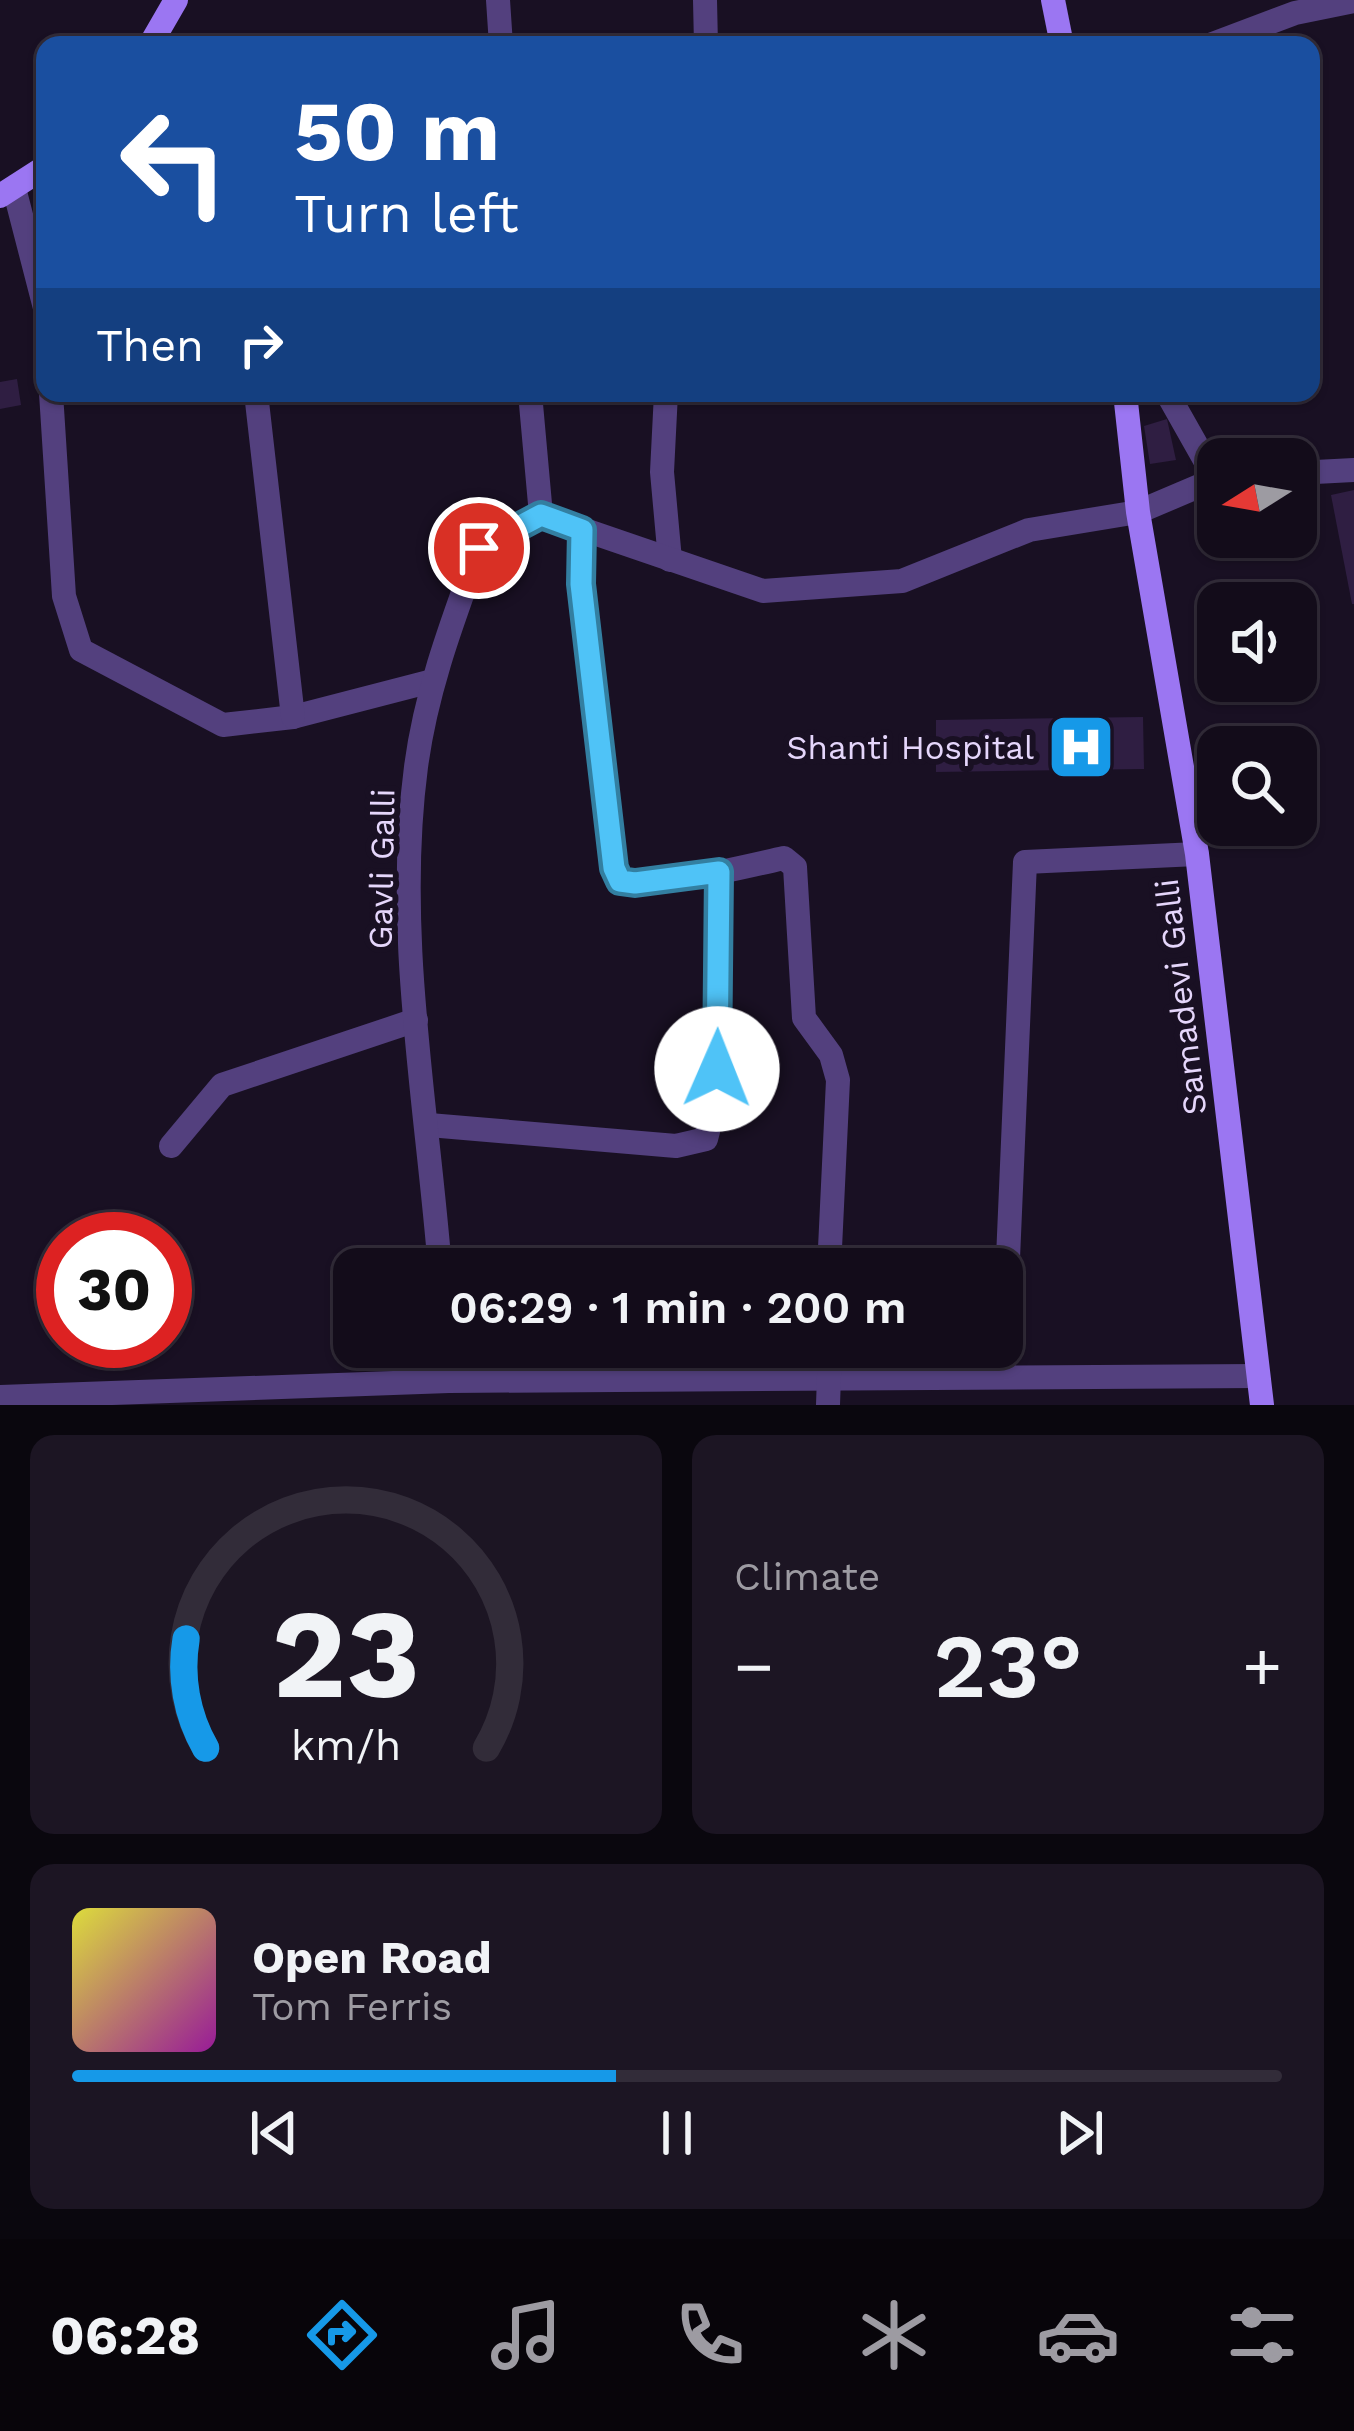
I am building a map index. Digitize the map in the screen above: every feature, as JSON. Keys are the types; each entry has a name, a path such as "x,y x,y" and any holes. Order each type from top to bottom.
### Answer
{"main road":[{"path":"155,36 176,0"},
{"path":"1053,0 1060,36"},
{"path":"7,192 36,173"},
{"name":"Samadevi Galli","path":"1126,402 1138,512 1196,854 1262,1405"}],"street":[{"path":"498,0 500,36"},
{"path":"706,0 706,36"},
{"path":"1234,36 1295,13 1354,1"},
{"path":"7,192 36,280"},
{"path":"52,402 64,596 81,650 224,725 293,716 432,681"},
{"path":"257,402 293,716"},
{"path":"531,402 541,515 763,591 902,581 1029,530 1138,512 1197,486"},
{"path":"666,402 662,472 670,560"},
{"path":"1172,402 1197,445"},
{"path":"1317,472 1354,470"},
{"name":"Gavli Galli","path":"438,1248 416,1020 408,874 416,767 432,681 479,548 541,515"},
{"path":"582,530 581,584 614,868 620,881 719,872 784,857 795,867 804,1018 831,1055 838,1080 830,1248"},
{"path":"1003,1375 1025,862 1196,854"},
{"path":"429,1125 676,1146 706,1138 716,1104 719,872"},
{"path":"171,1146 222,1084 416,1020"},
{"path":"448,1368 449,1381"},
{"path":"828,1405 831,1368"},
{"path":"0,1397 303,1396 449,1381 1258,1376"}],"building":[{"path":"17,379 21,405 0,409 0,382"},
{"path":"1167,419 1176,460 1150,464 1144,426"},
{"path":"1354,490 1354,604 1352,604 1331,495"},
{"path":"1143,717 1144,769 936,772 936,720"}],"place":[{"name":"Shanti Hospital","path":"1081,747"}],"route":[{"path":"479,548 541,515 582,530 581,584 614,868 620,881 635,883 719,872 717,1069"}]}
